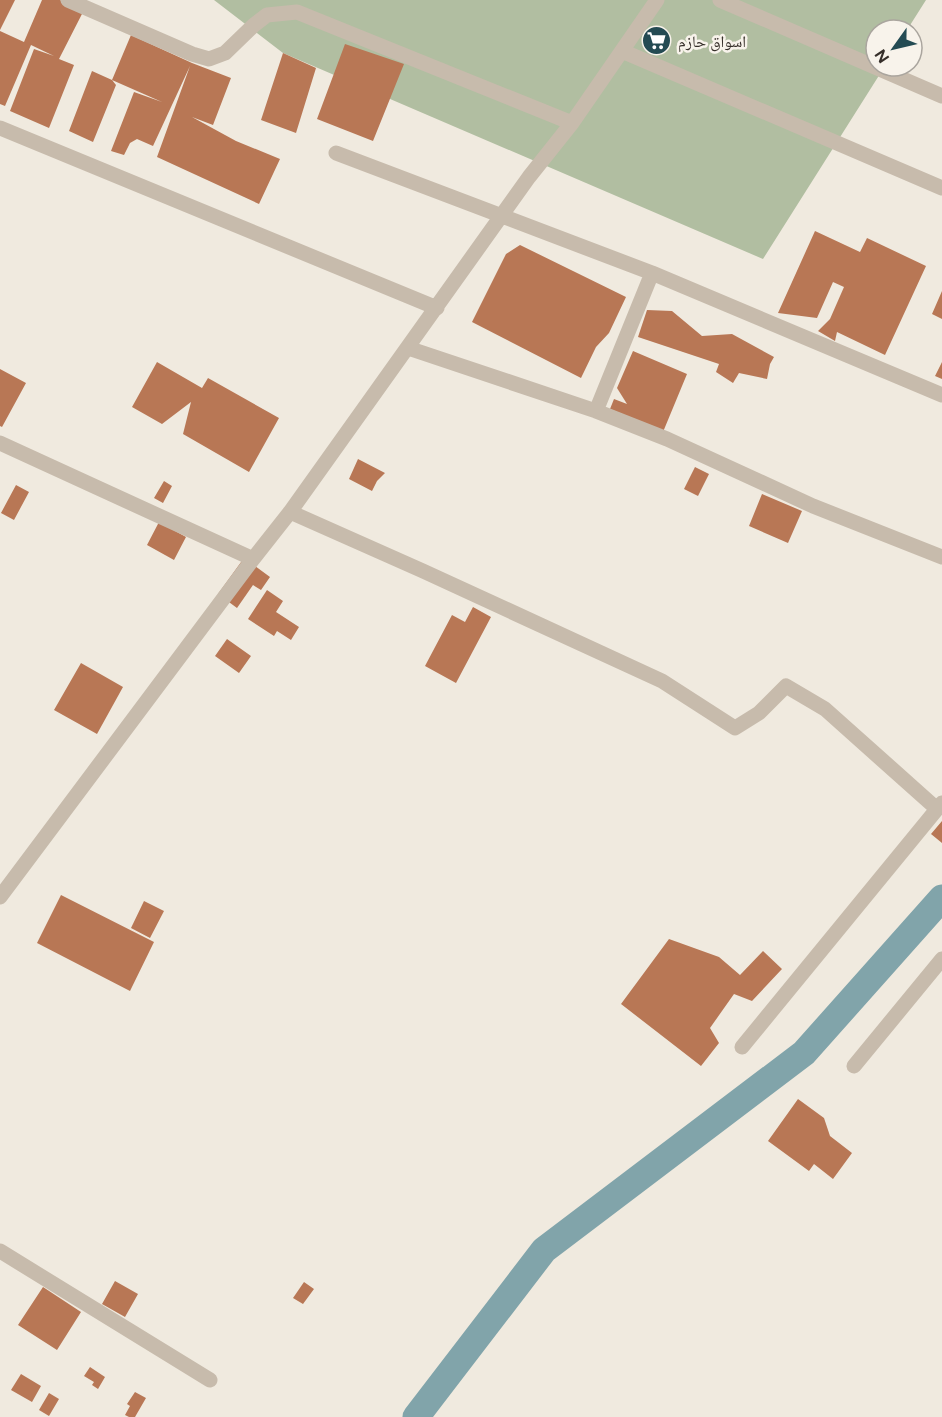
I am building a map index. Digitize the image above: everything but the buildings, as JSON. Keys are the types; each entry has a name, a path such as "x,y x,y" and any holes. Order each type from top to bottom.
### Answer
{"street":[{"path":"68,0 192,54 209,58 225,54 267,15 297,12 572,123"},
{"path":"0,897 290,512 503,215 572,123 657,0"},
{"path":"720,0 942,96"},
{"path":"622,51 942,188"},
{"path":"0,128 437,308"},
{"path":"336,153 652,273 942,395"},
{"path":"596,411 652,273"},
{"path":"408,348 596,411 667,439 813,506 942,557"},
{"path":"0,443 253,559"},
{"path":"290,512 423,570 662,681 735,728 759,713 786,686 825,709 939,806 742,1047"},
{"path":"854,1066 942,959"},
{"path":"0,1251 210,1380"}],"green space":[{"path":"214,0 926,0 915,18 864,18 864,78 877,78 763,259 283,53"}],"waterway":[{"path":"416,1417 544,1250 804,1053 942,898"}],"place":[{"name":"اسواق حازم","path":"657,41"}]}
